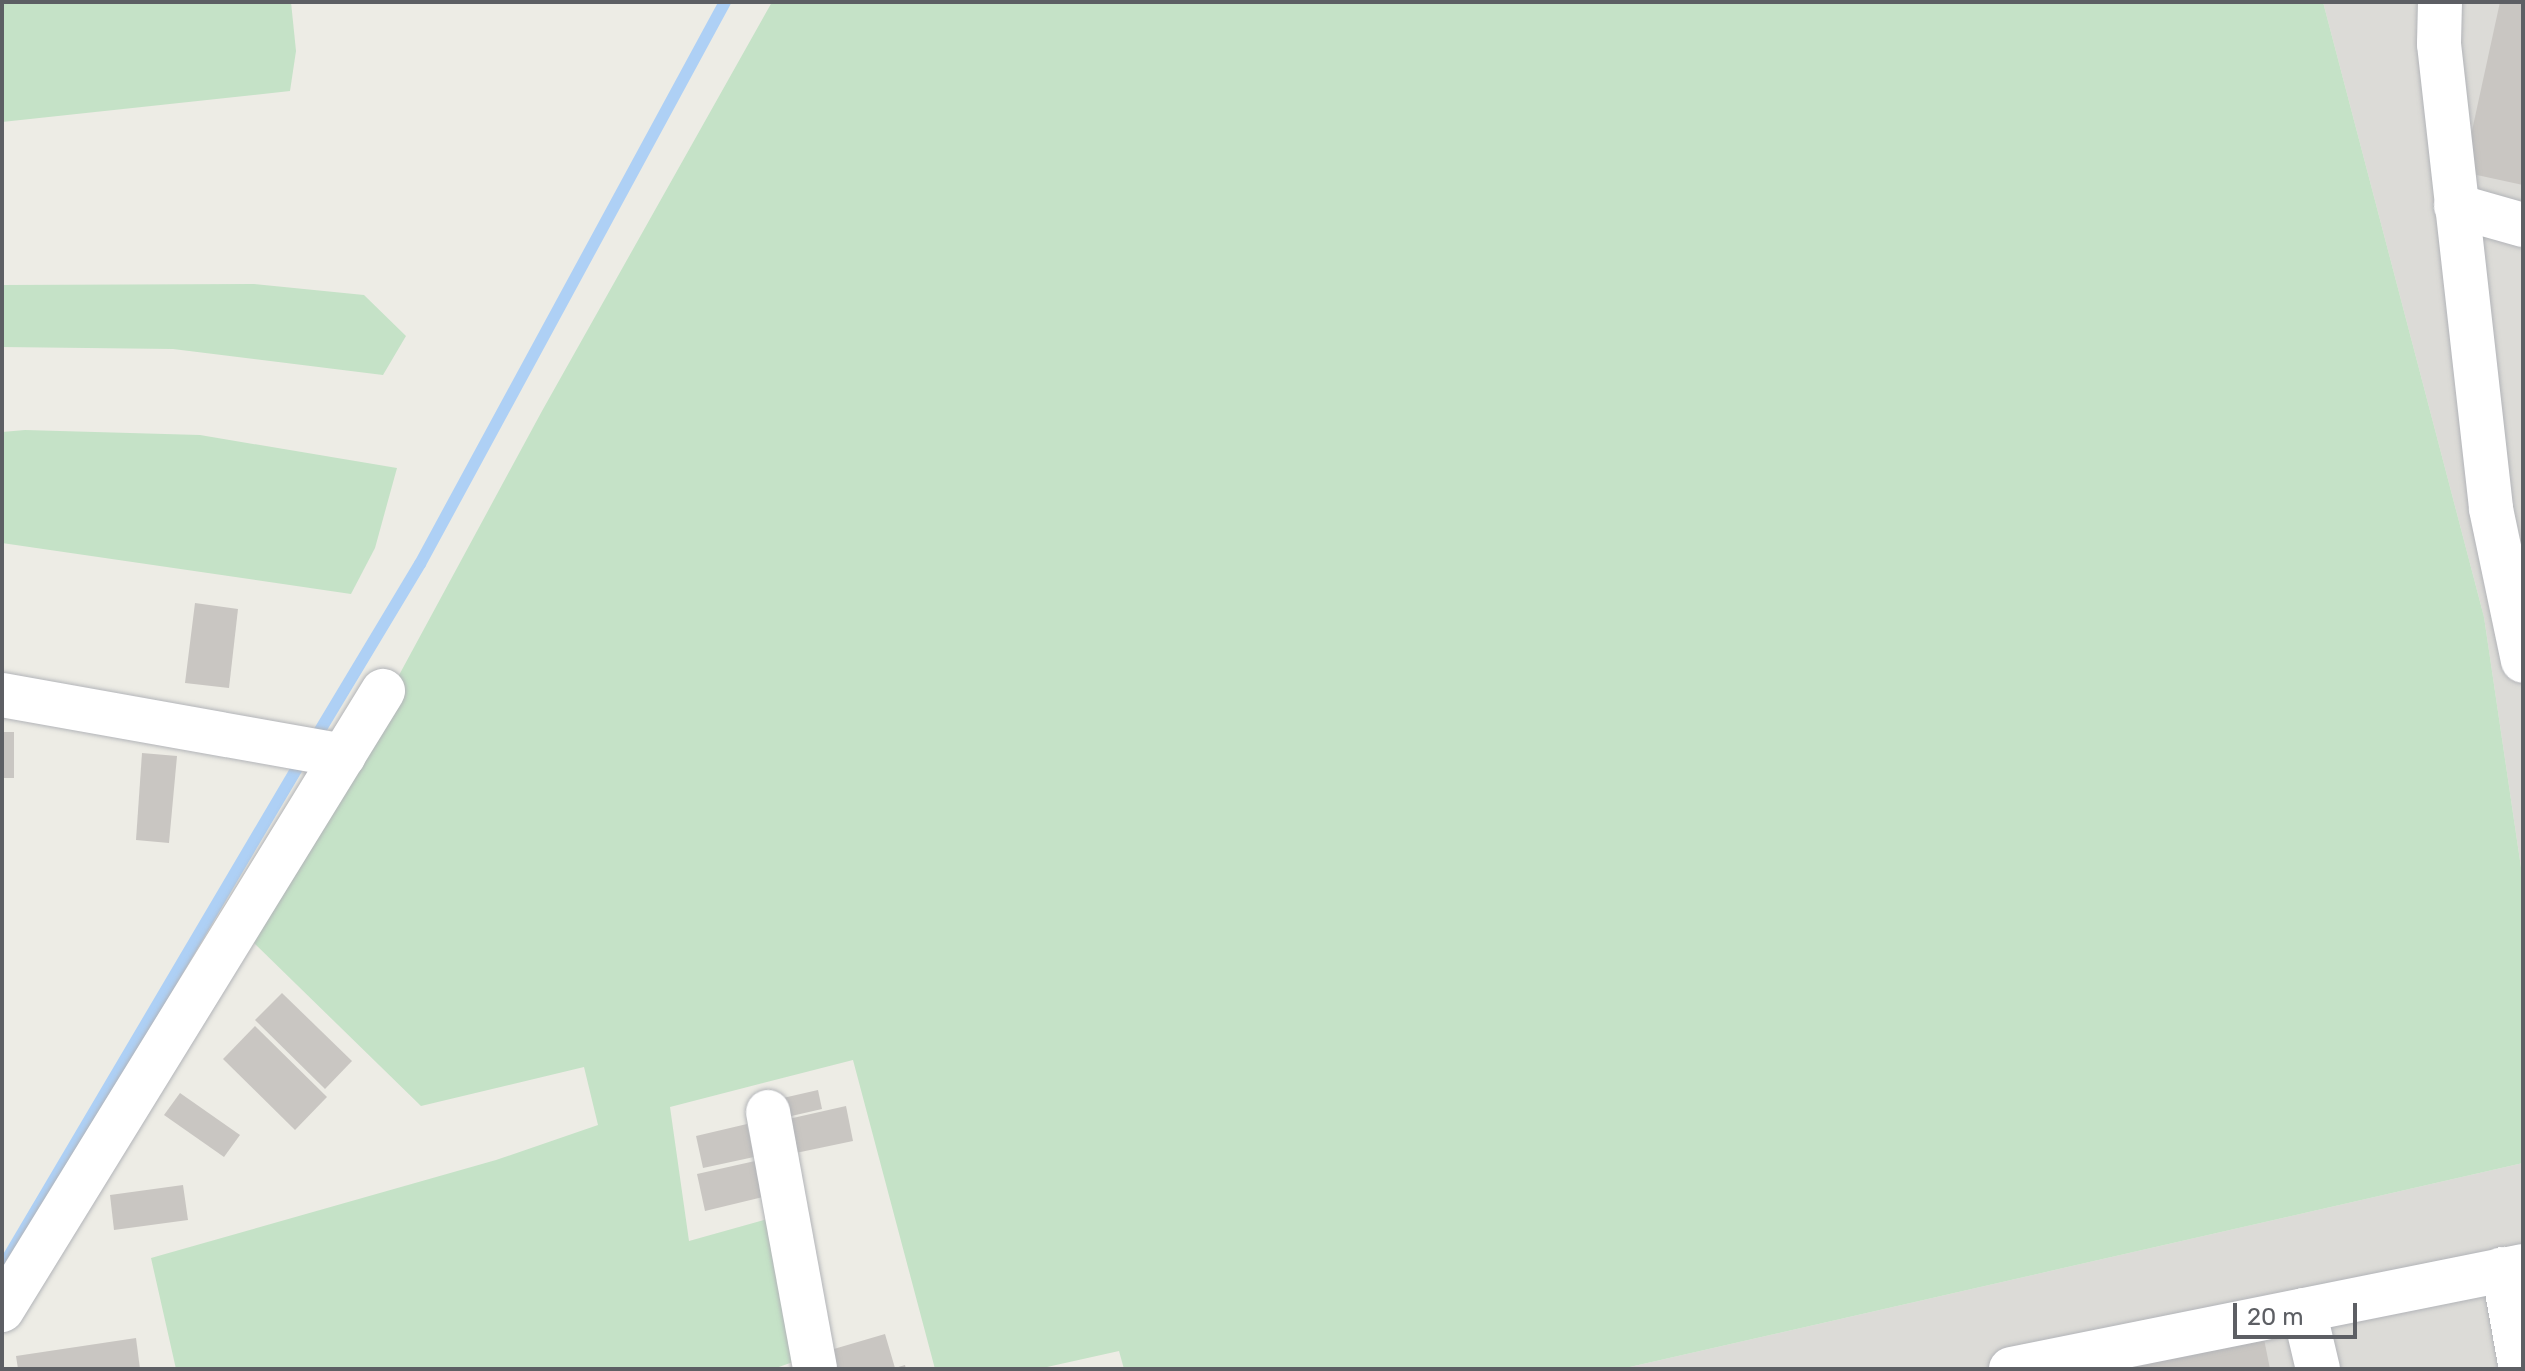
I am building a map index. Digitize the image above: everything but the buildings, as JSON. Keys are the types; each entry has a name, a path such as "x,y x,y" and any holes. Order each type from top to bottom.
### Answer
{"street":[{"path":"2440,2 2439,44 2491,509 2523,661"},
{"path":"2456,206 2523,225"},
{"path":"2,1310 383,691"},
{"path":"2,695 344,756"},
{"path":"768,1112 815,1369"},
{"path":"2011,1369 2513,1268 2521,1369"},
{"path":"2304,1310 2318,1369"}],"shaded area":[{"path":"2323,2 2523,2 2523,881 2484,617"},
{"path":"2523,1163 2523,1369 1621,1369"}],"green space":[{"path":"2,2 291,2 296,51 290,91 2,122"},
{"path":"772,2 2323,2 2484,617 2523,881 2523,1163 1621,1369 1124,1369 1119,1351 1038,1369 935,1369 853,1060 670,1107 689,1241 771,1218 796,1361 773,1369 176,1369 151,1258 496,1160 598,1125 584,1067 421,1106 254,943 542,411"},
{"path":"254,284 364,295 406,336 383,375 173,349 2,347 2,285"},
{"path":"2,432 200,435 397,468 375,548 351,594 2,543"}],"waterway":[{"path":"313,742 420,564 725,2"},
{"path":"2,1268 303,758"}]}
